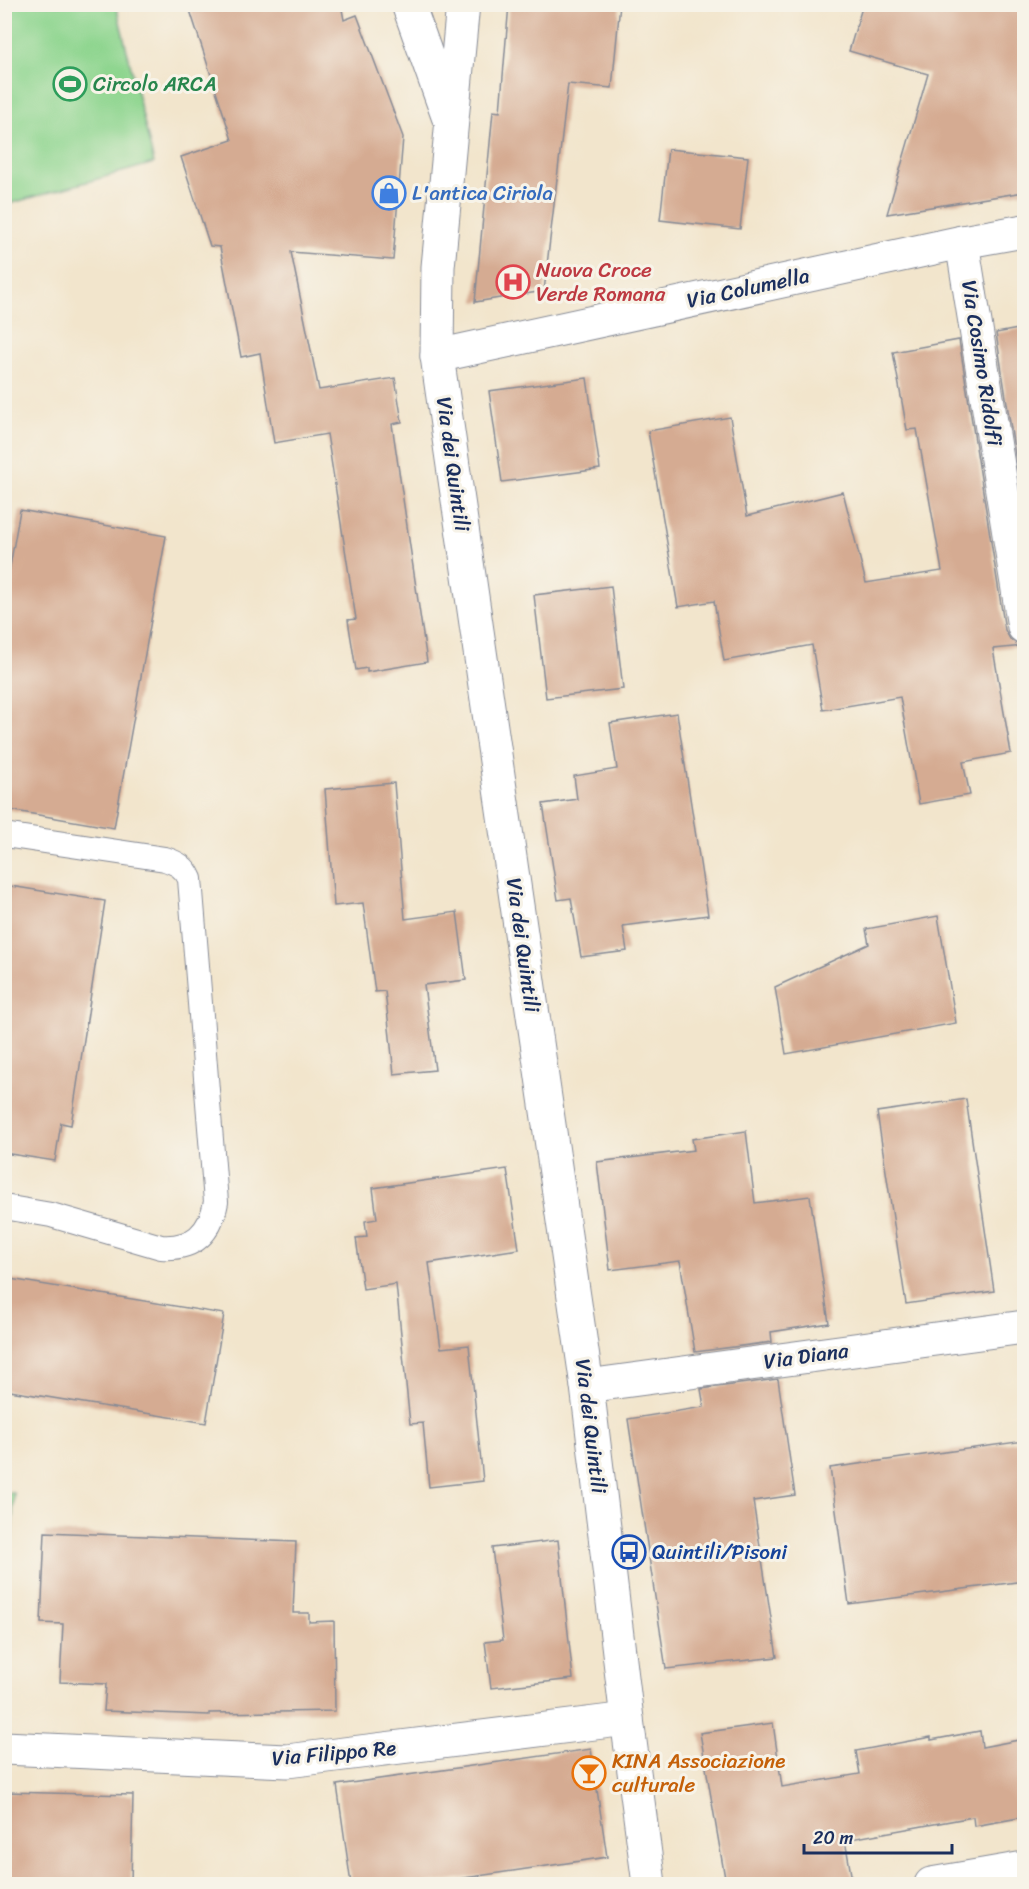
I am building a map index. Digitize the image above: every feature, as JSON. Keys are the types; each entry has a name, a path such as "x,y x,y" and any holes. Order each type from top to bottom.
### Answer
{"street":[{"path":"408,4 450,124"},
{"name":"Via dei Quintili","path":"463,4 438,267 437,356 587,1386 649,1884"},
{"name":"Via Columella","path":"437,356 962,242 1024,231"},
{"name":"Via Cosimo Ridolfi","path":"962,242 1023,613"},
{"name":"Via Diana","path":"587,1386 1024,1327"},
{"name":"Via Filippo Re","path":"4,1748 287,1761 627,1719"},
{"path":"931,1884 1024,1868"}],"lane":[{"path":"4,835 165,859 182,866 187,872 190,879 216,1202 213,1215 200,1236 176,1248 161,1247 51,1215 4,1207"}],"green space":[{"name":"Circolo ARCA","path":"5,4 116,5 154,163 5,205"},
{"path":"5,1493 14,1493 5,1607"}],"building":[{"path":"188,4 341,4 344,20 357,15 403,137 393,260 291,252 319,390 395,378 402,422 392,424 427,662 367,672 367,668 356,670 348,620 356,619 327,434 274,443 260,353 241,357 220,247 210,246 181,157 232,140"},
{"path":"509,4 620,4 612,88 568,84 544,291 475,302 493,111 500,112"},
{"path":"863,4 1024,4 1024,192 887,214 928,74 849,51"},
{"path":"668,149 748,157 740,229 660,220"},
{"path":"1024,328 1024,512 996,333"},
{"path":"959,340 1005,630 1010,639 1024,646 993,649 1011,753 963,762 970,795 919,804 900,697 823,710 812,645 724,661 714,601 678,607 648,431 730,417 747,516 843,492 866,583 942,571 917,429 907,430 893,352"},
{"path":"587,378 600,469 502,482 489,391"},
{"path":"20,510 166,536 114,828 4,809 4,600"},
{"path":"611,586 623,689 546,698 534,595"},
{"path":"677,713 708,915 623,926 627,951 581,957 571,898 558,900 543,804 577,799 574,776 617,769 610,723"},
{"path":"394,783 405,919 457,912 466,980 424,985 435,1070 394,1074 385,991 375,992 363,903 334,906 325,789"},
{"path":"4,885 105,901 71,1125 61,1123 55,1161 4,1153"},
{"path":"938,916 956,1023 786,1054 775,987 869,944 866,929"},
{"path":"966,1099 994,1291 906,1304 877,1112"},
{"path":"746,1131 755,1203 810,1196 829,1323 771,1332 772,1342 695,1352 680,1261 610,1270 597,1162 694,1150 692,1139"},
{"path":"507,1169 519,1249 429,1263 441,1348 469,1345 483,1481 429,1487 423,1423 410,1424 396,1284 363,1289 356,1238 367,1237 365,1221 377,1219 373,1188"},
{"path":"4,1278 224,1314 206,1423 4,1390"},
{"path":"778,1379 795,1495 753,1501 777,1657 666,1669 628,1419 704,1407 701,1389"},
{"path":"1024,1441 1024,1581 849,1604 830,1468"},
{"path":"45,1532 296,1542 293,1613 309,1613 309,1622 334,1621 335,1711 209,1713 209,1715 104,1711 106,1684 60,1682 63,1624 41,1623"},
{"path":"558,1540 573,1679 491,1688 485,1642 503,1640 492,1548"},
{"path":"773,1723 782,1787 860,1774 856,1751 931,1737 931,1740 980,1731 982,1747 1024,1739 1024,1817 974,1826 973,1817 845,1840 852,1880 823,1884 726,1884 700,1733"},
{"path":"591,1749 607,1857 424,1884 351,1884 337,1785"},
{"path":"4,1792 133,1795 131,1884 4,1884"}],"place":[{"name":"Circolo ARCA","path":"70,84"},
{"name":"L'antica Ciriola","path":"389,193"},
{"name":"Nuova Croce Verde Romana","path":"513,282"},
{"name":"Quintili/Pisoni","path":"629,1552"},
{"name":"KINA Associazione culturale","path":"589,1773"}]}
